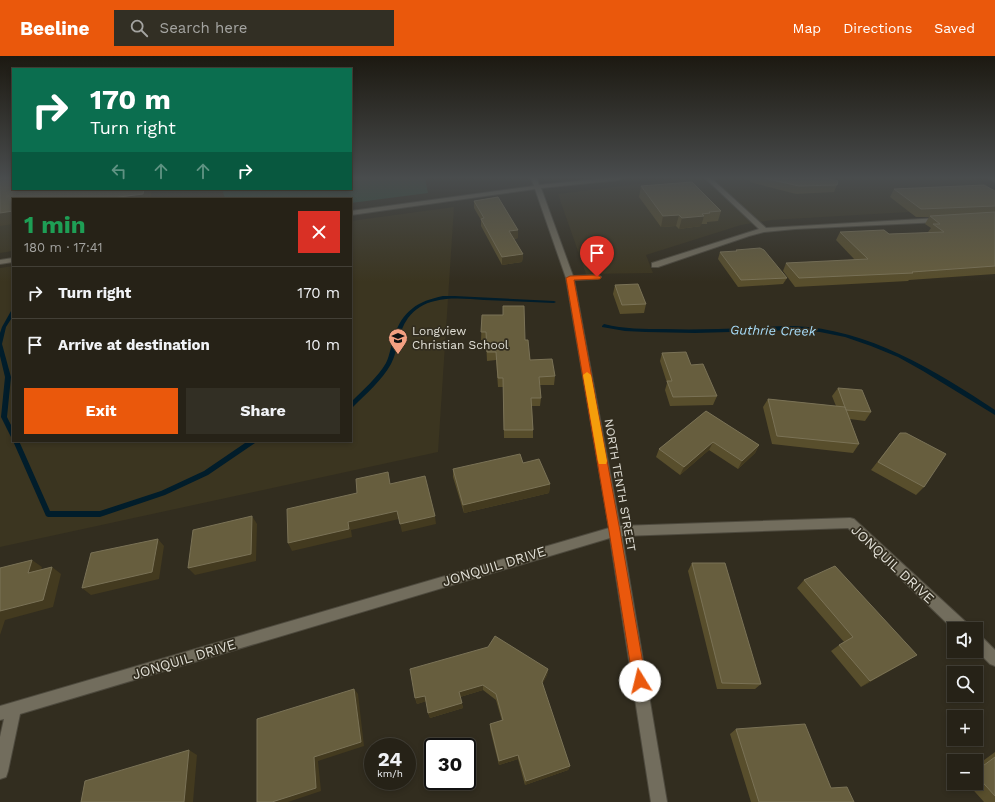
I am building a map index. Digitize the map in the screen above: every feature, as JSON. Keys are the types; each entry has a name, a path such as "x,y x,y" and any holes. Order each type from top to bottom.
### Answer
{"street":[{"name":"NORTH TENTH STREET","path":"546,213 570,278 615,531 659,802"},
{"path":"745,213 764,230"},
{"path":"655,265 747,234 764,230 795,227 944,220"},
{"path":"0,262 12,260"},
{"path":"570,278 597,277"},
{"name":"JONQUIL DRIVE","path":"7,711 615,531 850,523 956,622"},
{"path":"983,648 995,659"},
{"path":"0,771 7,711"}],"shaded area":[{"path":"0,213 12,213 12,251 0,253"},
{"name":"Longview Christian School","path":"411,213 454,213 438,452 0,547 0,268 12,266 12,442 352,442 352,221"},
{"path":"565,213 895,213 772,220 741,225 646,255 653,273 586,274"}],"building":[{"path":"481,213 508,213 518,230 509,231 523,254 502,257 481,219 484,218"},
{"path":"661,213 710,213 702,214 704,216 682,218 679,215 663,216"},
{"path":"995,213 995,266 912,272 913,273 799,278 786,263 868,259 840,232 884,230 889,234 944,232 933,224 940,224 930,216"},
{"path":"760,248 764,250 787,278 741,280 720,252"},
{"path":"638,284 646,304 622,305 615,285"},
{"path":"503,306 524,306 525,340 528,340 530,360 552,359 555,376 539,377 541,398 531,398 533,430 504,430 503,378 498,378 496,352 487,352 486,332 481,332 482,315 503,315"},
{"path":"686,352 691,365 703,364 717,396 673,397 667,381 672,381 662,353"},
{"path":"838,388 862,390 871,412 846,410"},
{"path":"768,399 845,407 859,444 777,436"},
{"path":"706,411 759,445 742,461 713,442 684,467 659,449"},
{"path":"900,433 906,433 946,454 924,487 878,462"},
{"path":"520,454 523,463 539,459 550,484 463,505 453,469"},
{"path":"388,472 390,484 425,476 435,516 400,524 397,511 348,522 349,529 288,543 287,509 357,493 356,479"},
{"path":"252,516 251,554 188,568 193,530"},
{"path":"158,539 152,572 82,588 91,553"},
{"path":"32,560 28,573 52,567 43,600 0,611 0,568"},
{"path":"692,563 725,563 761,684 722,683"},
{"path":"835,566 917,655 870,681 839,645 853,637 804,580"},
{"path":"495,636 548,669 542,682 570,766 526,781 518,755 499,761 490,724 503,720 496,694 483,685 459,692 462,703 428,713 425,696 415,698 410,669 488,647"},
{"path":"354,689 361,742 314,757 316,788 272,802 257,802 257,719"},
{"path":"805,724 831,788 847,787 854,802 759,802 736,729"},
{"path":"189,750 184,802 81,802 85,781"},
{"path":"995,757 995,796 983,783 983,766"}],"waterway":[{"path":"352,405 388,364 396,337 405,318 411,311 425,302 433,299 454,297 554,302"},
{"path":"0,343 4,327 12,314"},
{"name":"Guthrie Creek","path":"604,326 625,330 646,331 794,328 820,330 847,336 873,345 925,369 995,413"},
{"path":"0,345 8,377 4,417 12,433"},
{"path":"16,442 48,514 100,514 163,493 206,473 252,442"}],"slow traffic":[{"path":"587,375 602,461"}],"place":[{"name":"Longview Christian School","path":"398,355"}],"route":[{"path":"597,277 570,278 640,681"}]}
